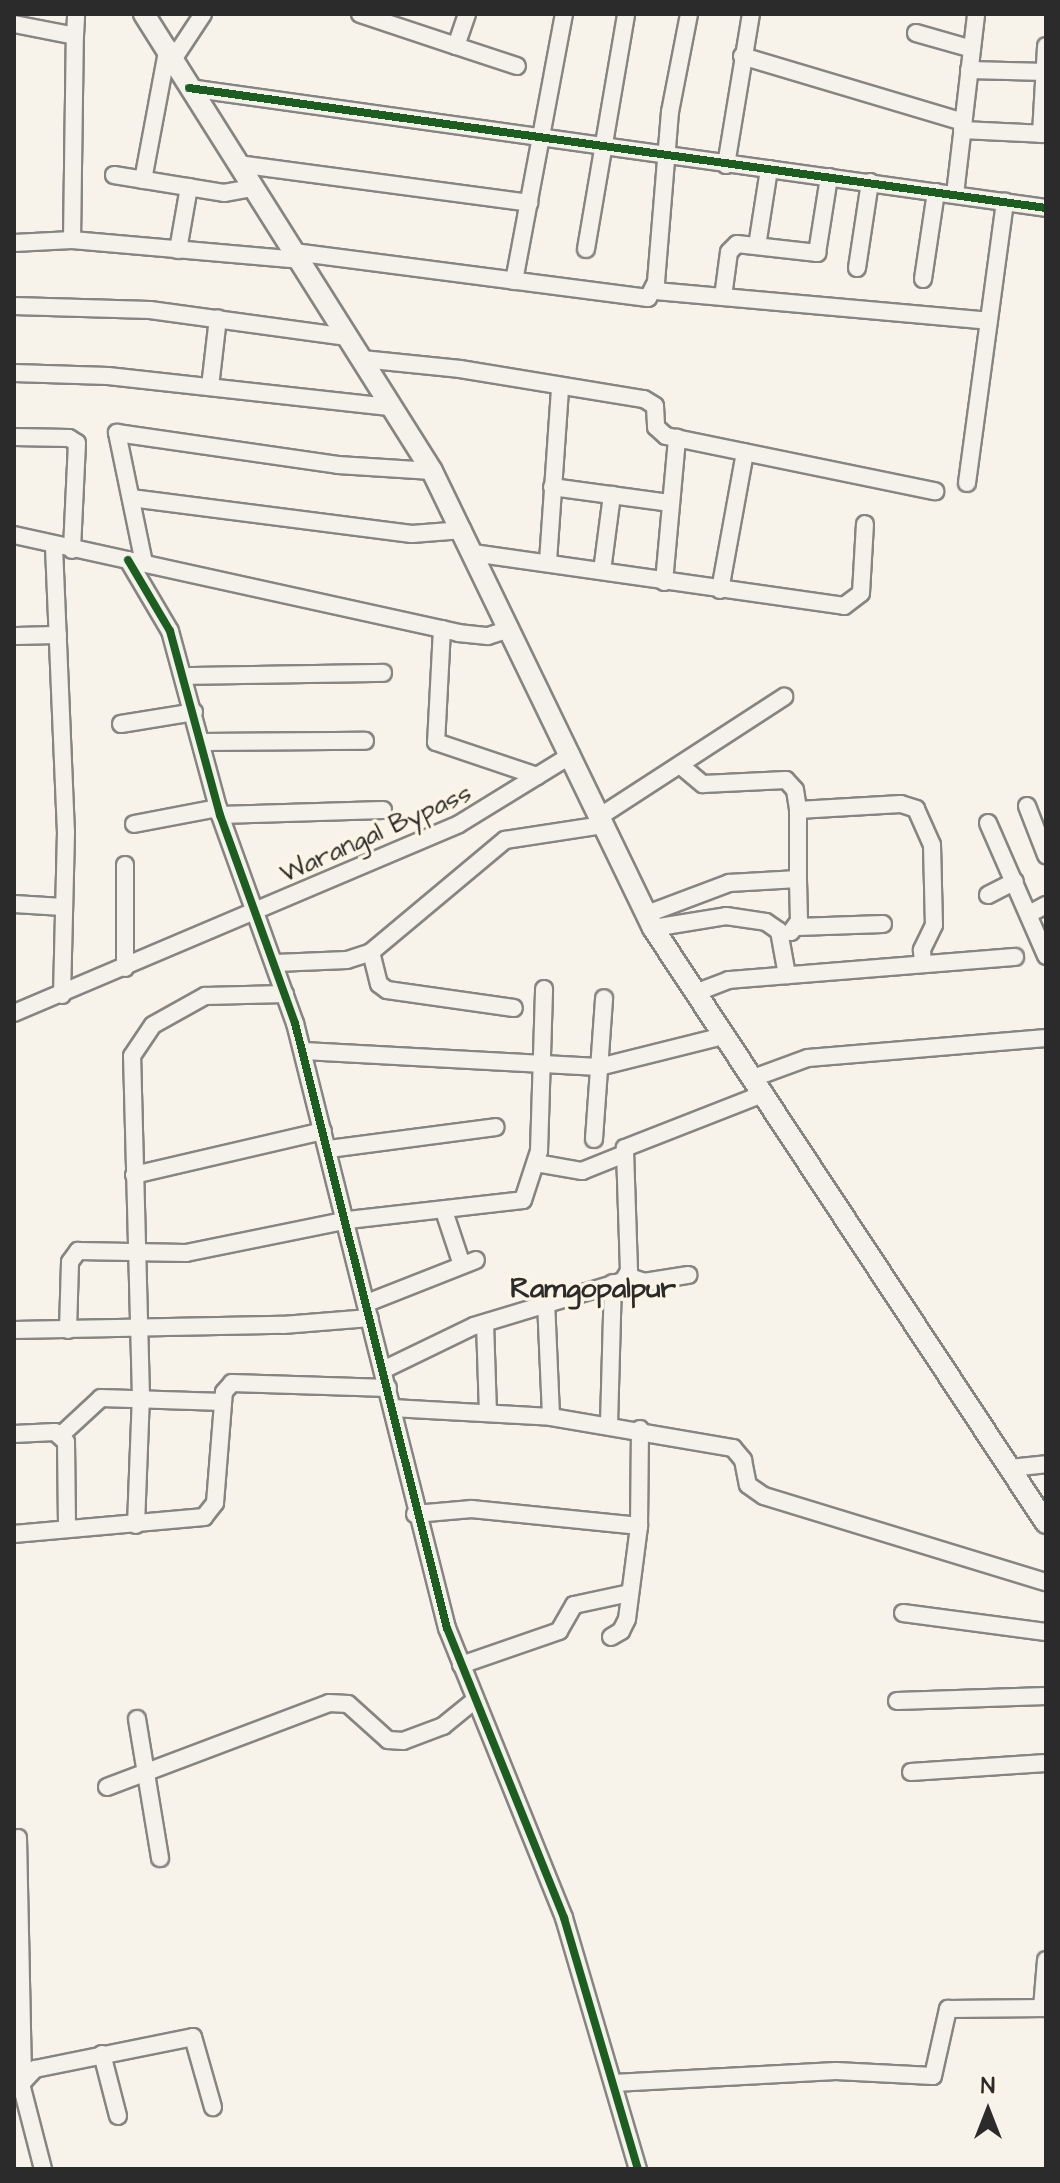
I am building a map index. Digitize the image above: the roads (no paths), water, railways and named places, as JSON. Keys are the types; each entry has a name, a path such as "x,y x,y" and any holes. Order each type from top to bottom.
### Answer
{"main road":[{"path":"144,14 432,471 650,921 1046,1523"}],"street":[{"path":"72,240 76,14"},
{"path":"143,180 171,53 203,14"},
{"path":"360,14 517,66"},
{"path":"456,46 467,14"},
{"path":"514,281 564,14"},
{"path":"586,249 600,148 626,14"},
{"path":"655,291 666,155 689,14"},
{"path":"726,165 751,14"},
{"path":"955,194 976,14"},
{"path":"14,24 75,36"},
{"path":"916,33 972,49"},
{"path":"742,56 962,126 1044,134 1046,46"},
{"path":"969,70 1045,72"},
{"path":"189,88 541,141 870,182 1046,208"},
{"path":"238,164 529,203"},
{"path":"757,246 769,169"},
{"path":"114,175 224,193 253,188"},
{"path":"723,297 731,247 757,246 817,253 829,177"},
{"path":"857,268 870,182"},
{"path":"178,250 189,187"},
{"path":"923,279 936,192"},
{"path":"967,483 1005,202"},
{"path":"14,243 72,240 178,250 296,256 641,299 655,291 989,321"},
{"path":"14,306 150,310 347,337"},
{"path":"210,387 218,318"},
{"path":"362,359 460,369 560,389 651,401 659,432 677,438 935,491"},
{"path":"14,373 210,387 391,407"},
{"path":"548,561 560,389"},
{"path":"432,471 338,465 117,433 131,498 136,562 157,603 185,676 219,812 259,913 304,1051 385,1369 415,1514 461,1665 564,1918 638,2169"},
{"path":"14,437 69,438 77,443 72,550"},
{"path":"664,582 677,438"},
{"path":"720,590 745,452"},
{"path":"552,487 671,503"},
{"path":"602,571 612,495"},
{"path":"131,498 412,534 463,530"},
{"path":"473,553 548,561 720,590 850,605 861,593 865,524"},
{"path":"14,535 54,547 442,629 488,636 510,629"},
{"path":"54,547 66,832 62,995"},
{"path":"442,629 436,742 511,763 537,776"},
{"path":"14,636 58,635"},
{"path":"185,676 383,673"},
{"path":"276,963 347,960 371,952 505,840 601,821 784,697"},
{"path":"121,724 194,712"},
{"path":"202,742 365,741"},
{"name":"Warangal Bypass","path":"14,1013 259,913 459,824 571,755"},
{"path":"680,765 703,784 786,780 795,790 798,810 797,927"},
{"path":"798,810 901,804 916,809 932,845 934,925 923,945 923,964"},
{"path":"1027,806 1046,855"},
{"path":"134,824 219,812 383,810"},
{"path":"988,823 1046,956"},
{"path":"125,865 125,968"},
{"path":"650,921 729,883 798,879"},
{"path":"988,895 1015,881"},
{"path":"14,904 63,907"},
{"path":"1029,914 1046,905"},
{"path":"650,921 726,916 766,922 779,931 787,975"},
{"path":"780,940 797,927 883,924"},
{"path":"371,952 379,984 387,990 514,1008"},
{"path":"695,993 718,982 1015,957"},
{"path":"68,1330 72,1254 201,1251 348,1220 523,1200 536,1163 544,989"},
{"path":"136,1525 141,1397 132,1056 144,1032 220,992 285,994"},
{"path":"594,1139 604,998"},
{"path":"304,1051 542,1067 599,1067 723,1036"},
{"path":"536,1163 582,1171 622,1155 631,1142 760,1085 808,1058 1046,1038"},
{"path":"329,1149 496,1127"},
{"path":"134,1175 323,1131"},
{"path":"609,1424 620,1280 622,1155"},
{"path":"14,1330 139,1327 368,1311 469,1262 444,1211"},
{"path":"385,1369 485,1323 546,1301 620,1280 644,1282 688,1275"},
{"path":"546,1301 551,1417"},
{"path":"485,1323 488,1412"},
{"path":"14,1534 67,1527 187,1522 210,1512 218,1483 226,1388 243,1381 388,1388"},
{"path":"14,1434 61,1435 91,1403 117,1396 223,1402"},
{"path":"392,1408 551,1417 640,1429 733,1448 743,1460 748,1485 764,1496 1046,1582"},
{"path":"611,1637 625,1627 630,1593 639,1526 640,1429"},
{"path":"61,1435 66,1442 67,1527"},
{"path":"1010,1468 1046,1464"},
{"path":"415,1514 472,1509 639,1526"},
{"path":"461,1665 559,1631 574,1605 630,1593"},
{"path":"903,1613 1046,1632"},
{"path":"897,1701 1046,1696"},
{"path":"107,1787 146,1775 329,1703 348,1704 388,1740 403,1741 443,1726 475,1700"},
{"path":"137,1719 160,1858"},
{"path":"911,1772 1046,1763"},
{"path":"18,1838 23,2078 43,2169"},
{"path":"614,2083 836,2071 933,2076 948,2009 1044,2008 1046,1960"},
{"path":"23,2078 35,2069 193,2037 213,2107"},
{"path":"102,2054 118,2116"}],"district":[{"name":"Ramgopalpur","path":"593,1289"}]}
